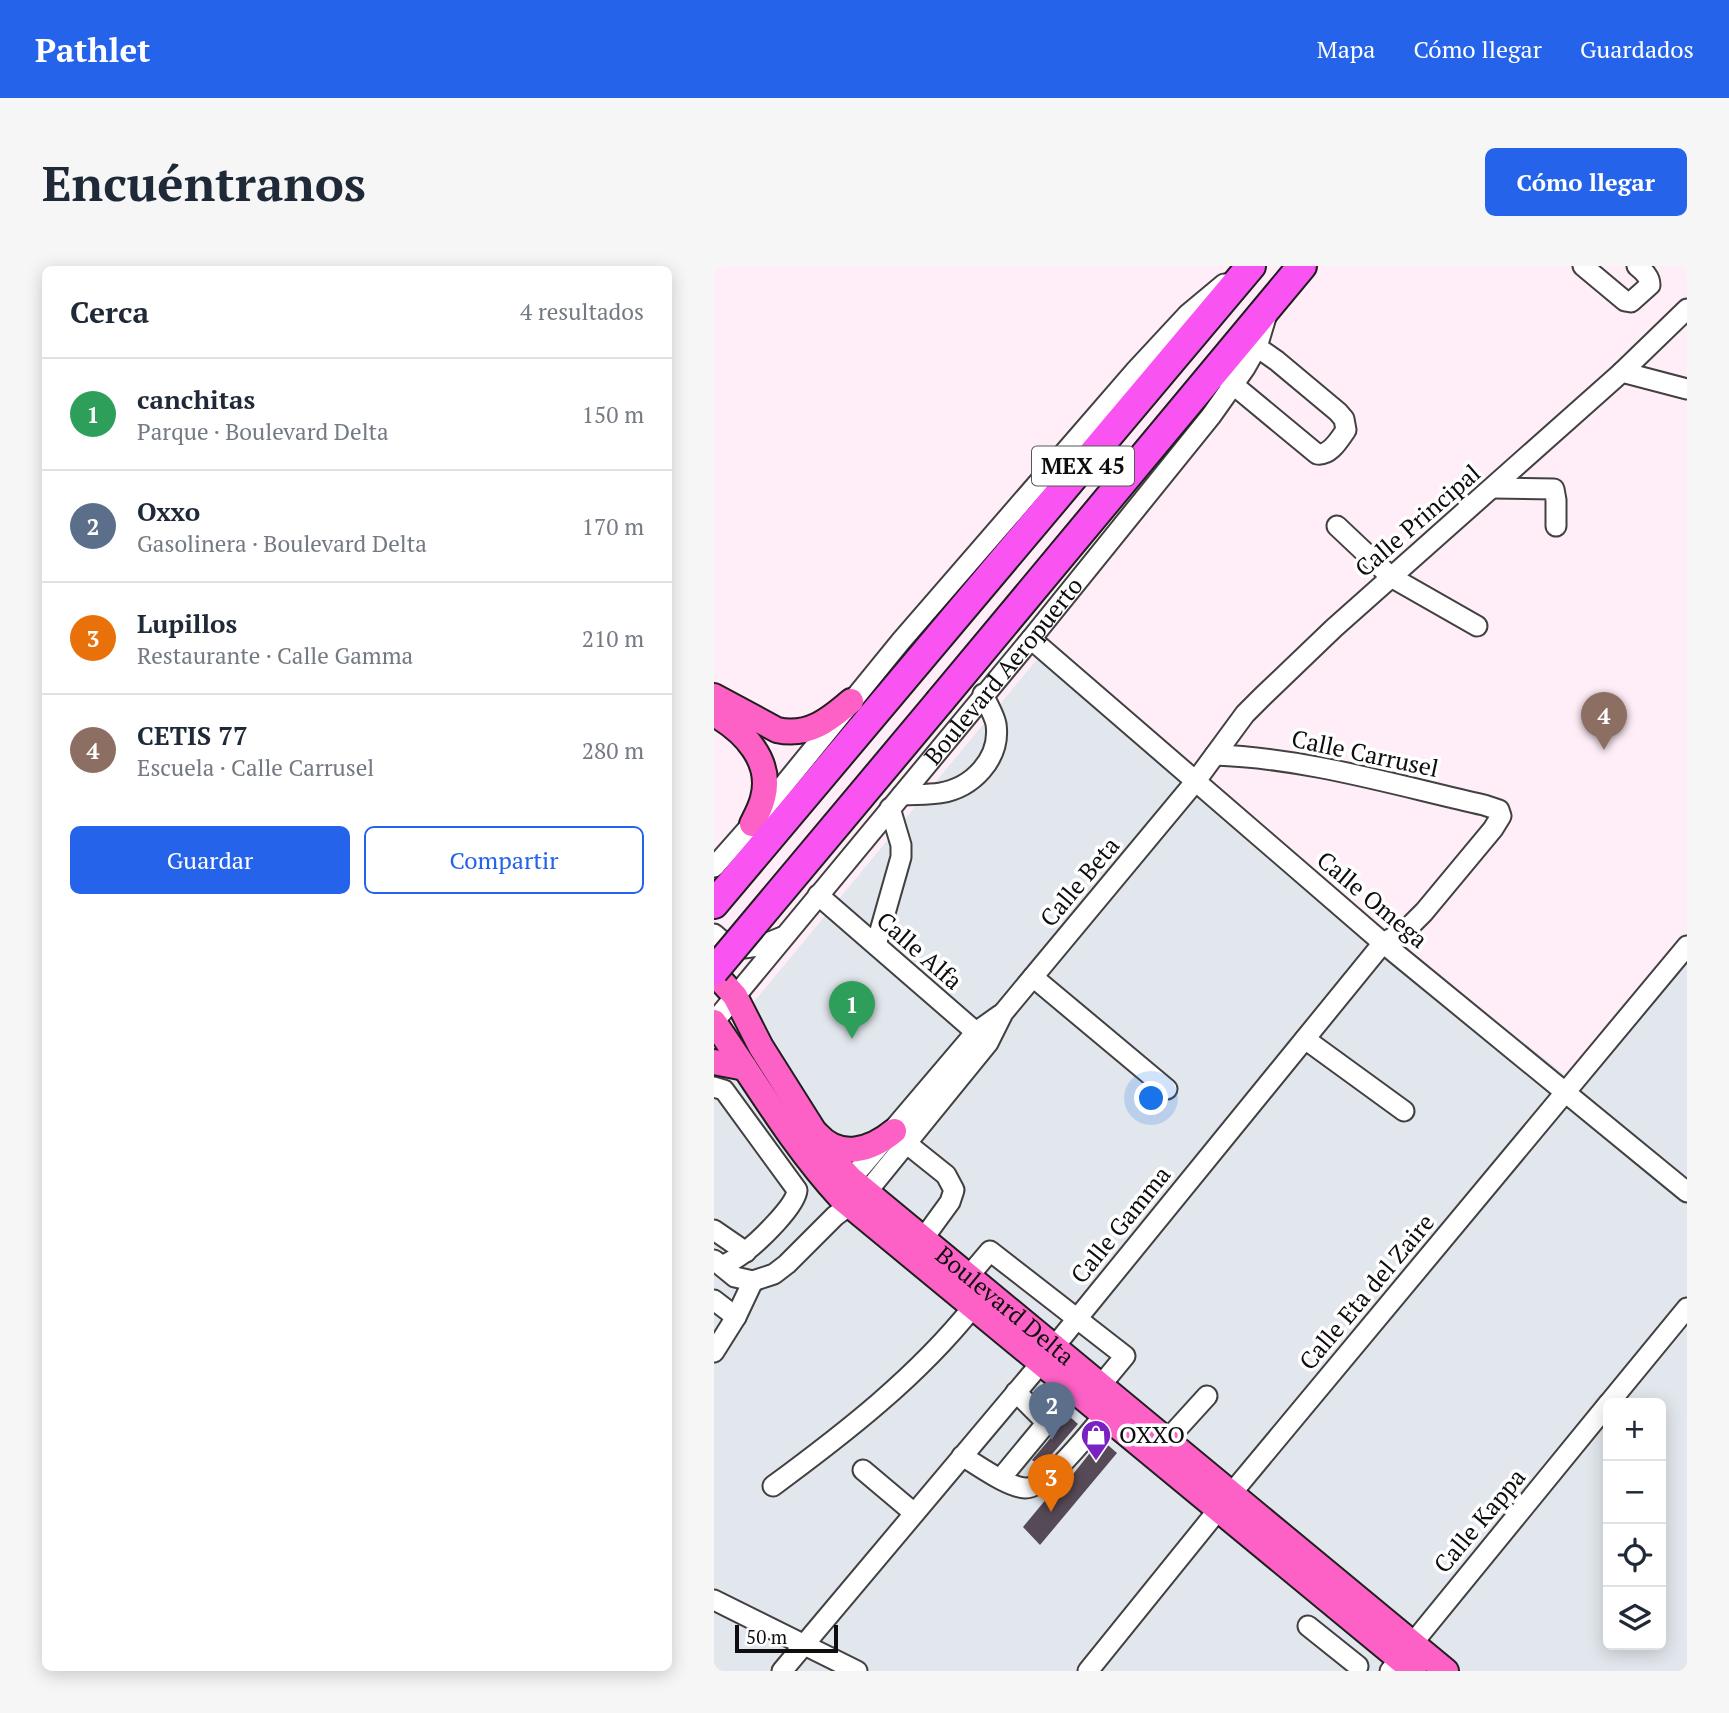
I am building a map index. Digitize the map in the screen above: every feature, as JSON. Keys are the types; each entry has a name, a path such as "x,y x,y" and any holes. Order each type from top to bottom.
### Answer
{"highway":[{"name":"MEX 45","path":"714,904 1249,266"},
{"name":"Boulevard Aeropuerto","path":"714,972 940,701 1224,377 1249,342 1269,306 1302,266"}],"main road":[{"path":"714,696 777,730 788,732 812,729 851,701"},
{"path":"714,714 737,729 749,741 763,768 763,799 752,824"},
{"name":"Boulevard Delta","path":"714,972 734,996 761,1047 831,1158 849,1198 923,1239 968,1277 1047,1355 1073,1391 1224,1502 1404,1661"},
{"name":"Boulevard Delta","path":"714,1022 807,1157 849,1198 974,1307 1047,1355 1101,1385 1167,1440 1224,1502 1378,1642 1404,1661 1446,1671"},
{"path":"714,1062 745,1068"},
{"path":"810,1126 825,1143 849,1149 868,1147 900,1137"}],"street":[{"path":"715,867 980,549 1164,339 1210,294 1249,266"},
{"path":"1583,266 1625,301 1631,302 1650,285 1646,274 1637,266"},
{"name":"Calle Principal","path":"1195,782 1245,714 1263,696 1391,577 1622,372 1687,309"},
{"path":"1224,377 1317,454 1328,452 1346,430 1346,422 1342,416 1277,361 1249,342"},
{"path":"1622,372 1687,389"},
{"name":"Boulevard Aeropuerto","path":"714,1022 1031,639 1203,426 1224,377"},
{"path":"1493,488 1553,489 1556,500 1556,526"},
{"path":"1337,526 1391,577 1477,626"},
{"name":"Calle Omega","path":"1031,639 1383,943 1687,1192"},
{"path":"876,945 901,857 896,801 940,793 964,785 991,760 996,739 996,722 983,694"},
{"name":"Calle Carrusel","path":"1215,755 1256,757 1310,765 1484,805 1499,810 1501,814"},
{"name":"Calle Beta","path":"753,1281 774,1274 849,1198 1195,782"},
{"name":"Calle Gamma","path":"782,1671 1047,1355 1383,943 1406,930 1424,912 1493,829 1501,814"},
{"name":"Calle Alfa","path":"817,895 982,1038"},
{"path":"714,934 724,944 736,948 765,944 782,937"},
{"name":"Calle Eta del Zaire","path":"1088,1671 1224,1502 1687,946"},
{"path":"1033,977 1167,1089"},
{"path":"1305,1038 1404,1111"},
{"path":"714,1087 724,1090 797,1191 797,1196 788,1209 746,1252 718,1263 735,1277 753,1281 736,1317 714,1352"},
{"path":"900,1137 946,1175 954,1190 950,1202 923,1239"},
{"path":"714,1230 746,1252"},
{"path":"968,1277 990,1251 1125,1356 1101,1385"},
{"path":"714,1300 736,1317"},
{"path":"773,1486 877,1405 930,1355 974,1307"},
{"name":"Calle Kappa","path":"1614,1398 1687,1308"},
{"path":"1000,1478 1073,1391"},
{"path":"1016,1392 1046,1422"},
{"path":"1167,1440 1207,1396"},
{"name":"Calle Kappa","path":"1404,1661 1603,1412"},
{"path":"962,1456 1000,1478 1027,1488 1042,1482 1104,1416"},
{"path":"863,1470 914,1513"},
{"path":"714,1600 857,1671"},
{"path":"1308,1626 1356,1669 1378,1642"}],"shaded area":[{"path":"1043,652 1194,778 1567,1077 1687,939 1687,1671 714,1671 714,1050"}],"building":[{"name":"OXXO","path":"1069,1416 1078,1424 1041,1467 1032,1460"},
{"path":"1101,1439 1117,1453 1040,1545 1023,1527 1062,1480 1066,1483"}],"place":[{"name":"CETIS 77","path":"1604,750"},
{"name":"canchitas","path":"852,1039"},
{"name":"Oxxo","path":"1052,1440"},
{"name":"OXXO","path":"1096,1462"},
{"name":"Lupillos","path":"1051,1512"}]}
